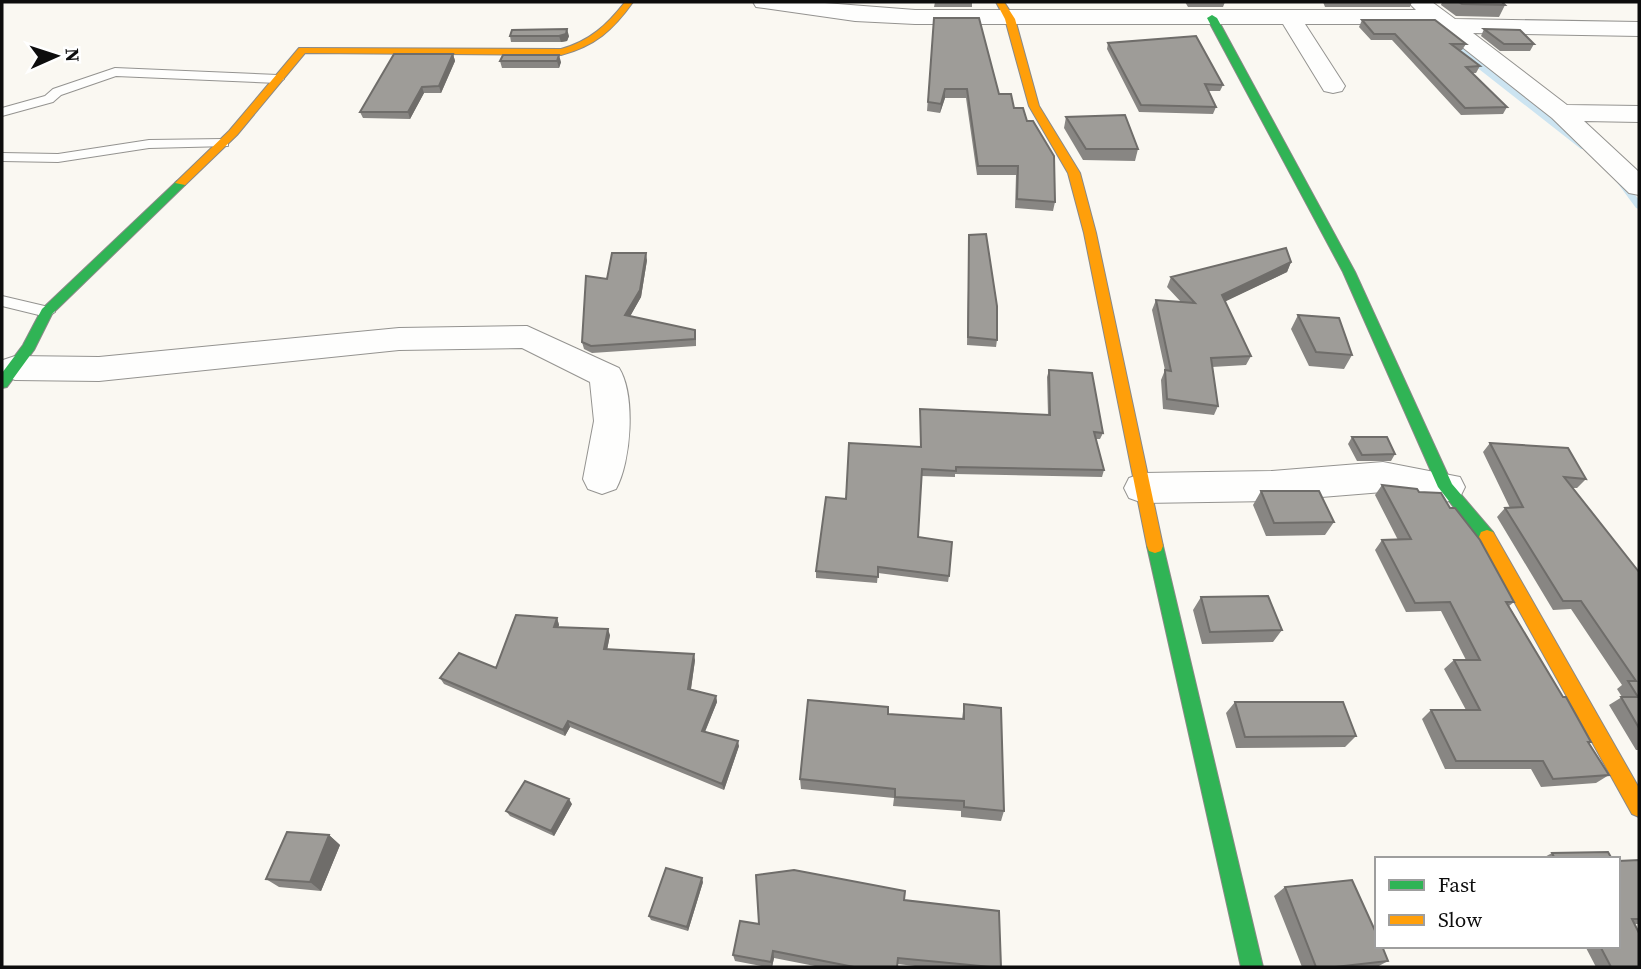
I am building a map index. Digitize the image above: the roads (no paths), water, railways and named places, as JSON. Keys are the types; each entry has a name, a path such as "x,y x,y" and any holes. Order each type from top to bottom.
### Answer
{"street":[{"path":"8,375 47,312 223,143 302,50 561,52 588,47 606,32 629,2"},
{"path":"764,2 855,14 1005,10 1639,30"},
{"path":"1419,2 1493,57 1561,113 1639,187"},
{"path":"1005,10 1034,106 1074,173 1090,233 1143,488 1252,967"},
{"path":"1290,17 1333,86"},
{"path":"1212,18 1349,272 1446,487 1487,537 1639,807"},
{"path":"1561,113 1639,114"},
{"path":"8,375 99,369 399,339 527,337 607,376 612,421 602,479"},
{"path":"1143,488 1272,486 1383,477 1446,487"}],"lane":[{"path":"2,112 49,99 57,92 115,72 278,79"},
{"path":"2,157 58,158 149,144 223,143"},
{"path":"2,301 47,312"}],"waterway":[{"path":"1450,42 1584,147"},
{"path":"1620,181 1639,206"}]}
